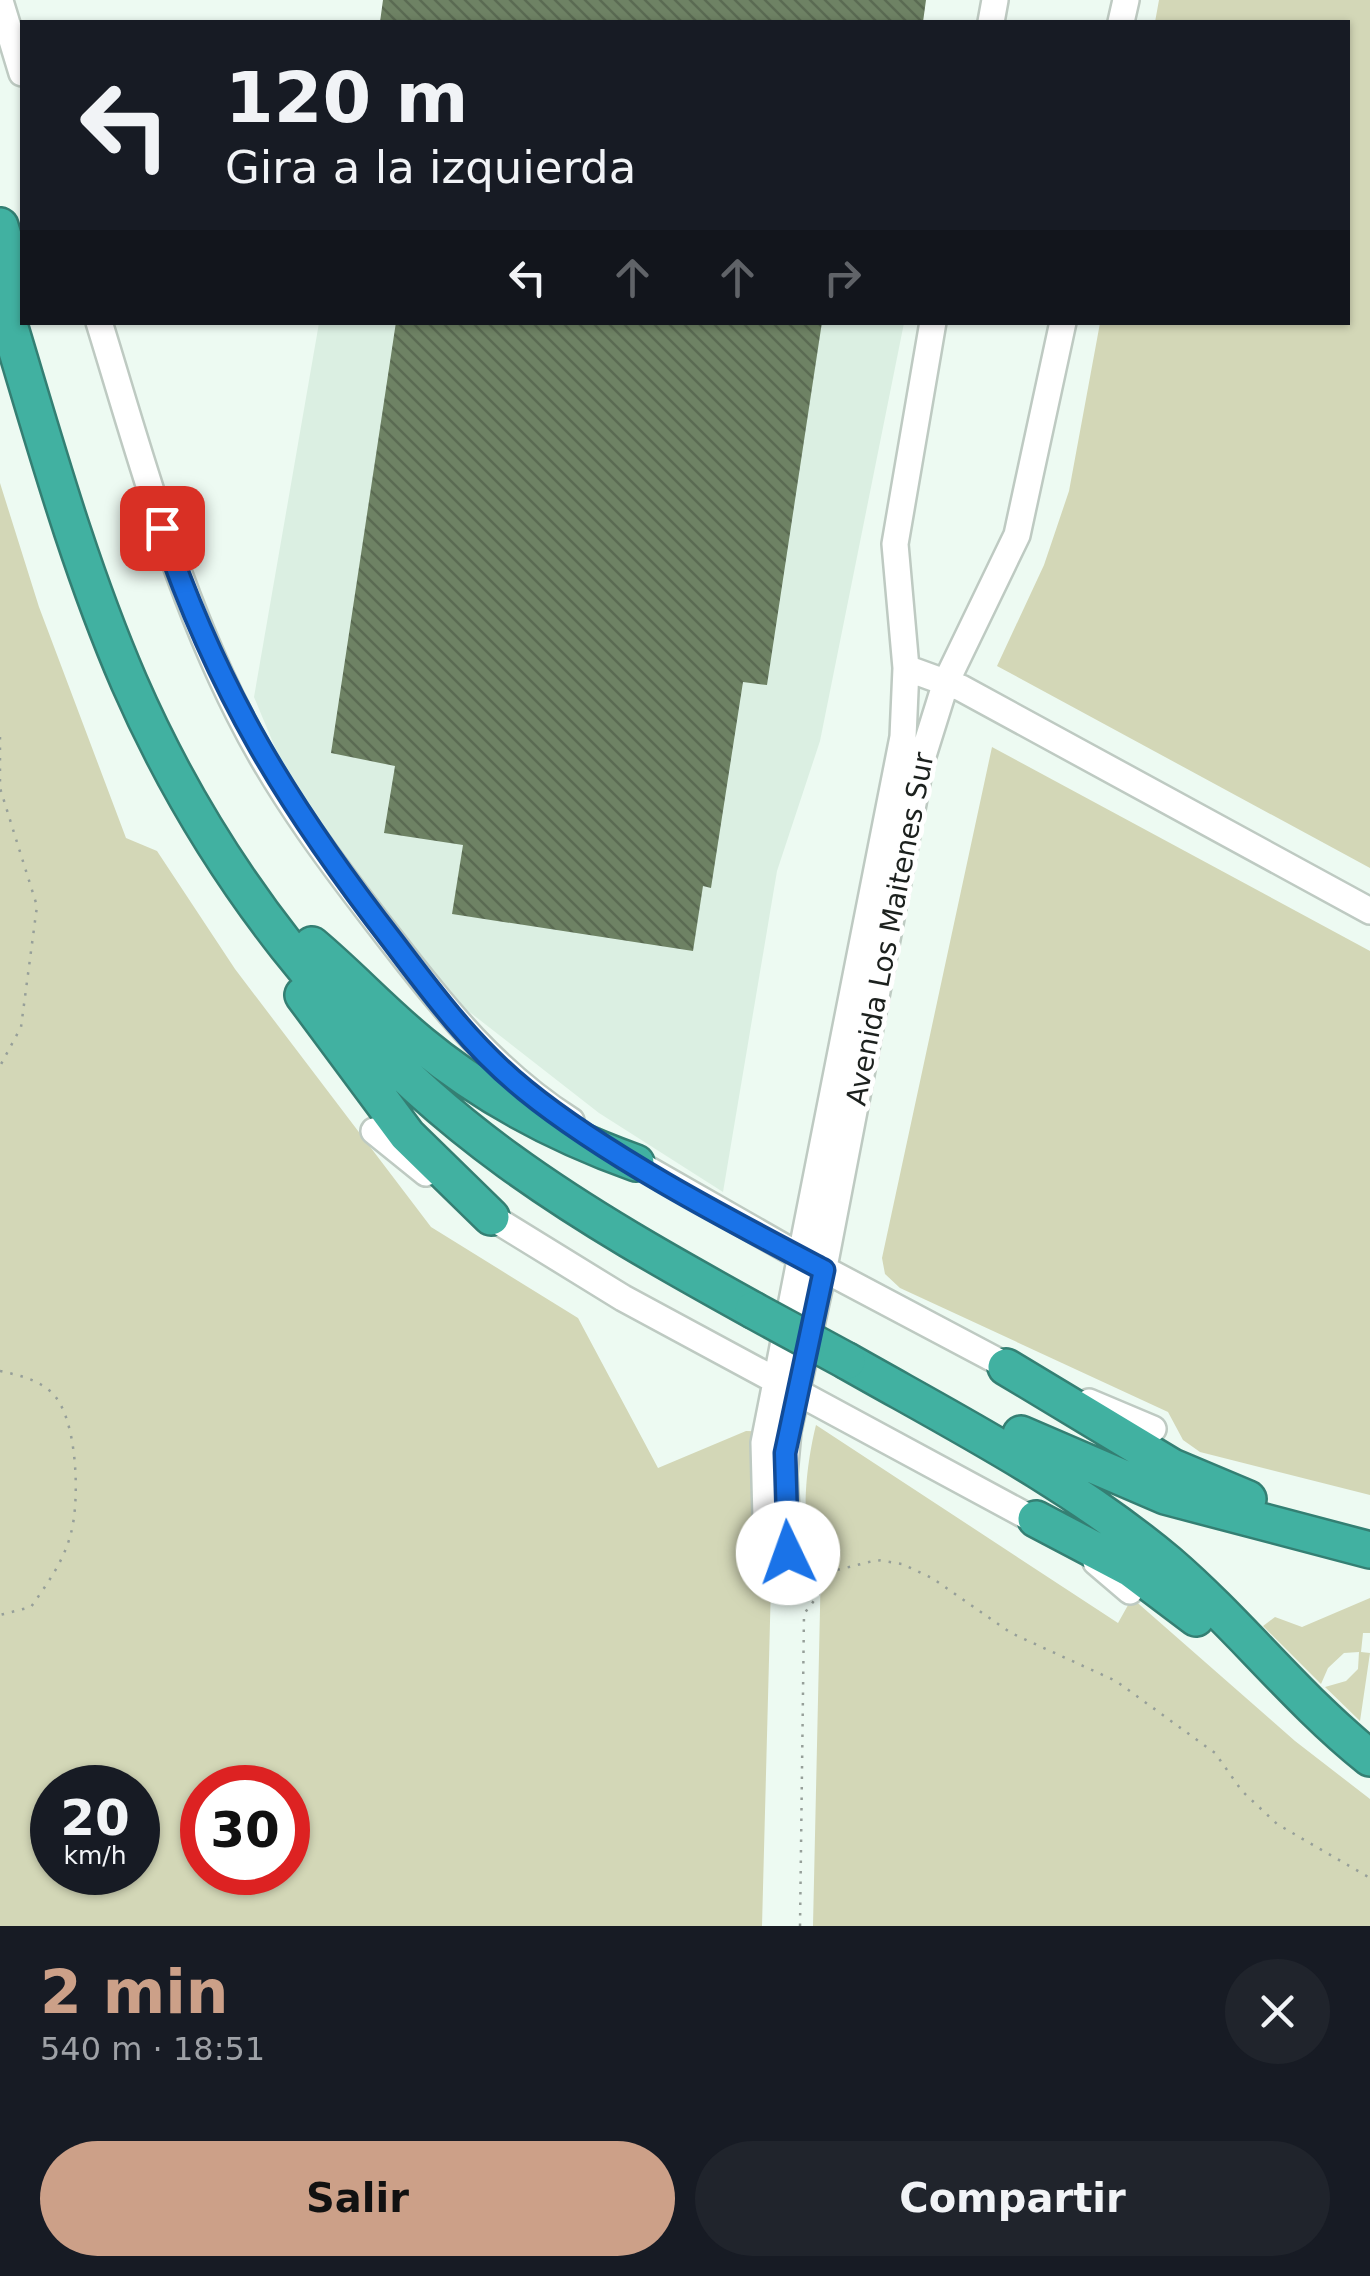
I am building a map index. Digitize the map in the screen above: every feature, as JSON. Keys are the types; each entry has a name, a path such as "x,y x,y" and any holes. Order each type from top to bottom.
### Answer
{"highway":[{"path":"0,226 20,292"},
{"path":"0,295 69,520 129,681 178,783 247,893 310,1007 426,1157 492,1217"},
{"path":"31,325 98,540 155,689 222,816 312,945 392,1033 506,1133 755,1299"},
{"path":"247,893 337,1006 460,1122 580,1209 849,1350 1114,1478 1229,1516 1370,1550"},
{"path":"312,945 418,1042 489,1094 554,1130 636,1163"},
{"path":"849,1350 1102,1511 1187,1580 1368,1758"},
{"path":"1006,1367 1137,1448 1214,1488 1370,1530"},
{"path":"1036,1519 1160,1589 1285,1701 1368,1758"}],"street":[{"path":"0,1 20,66"},
{"path":"100,325 192,608 240,716 288,799 471,1042 529,1094 636,1163 813,1264 1006,1367 1154,1429"},
{"path":"777,1554 788,1385 861,1022 903,737 906,668 895,544 932,325"},
{"name":"Avenida Los Maitenes Sur","path":"861,1022 920,762 946,682 1017,535 1062,325"},
{"path":"906,668 946,682 1370,912"},
{"path":"374,1131 576,1272 1036,1519 1130,1591"}],"path":[{"path":"0,737 0,788 36,906 22,1026 0,1066"},
{"path":"0,1371 25,1376 53,1392 74,1448 75,1496 72,1530 59,1565 30,1608 0,1615"},
{"path":"800,1926 804,1614 837,1570 877,1560 902,1564 932,1578 1011,1633 1116,1681 1215,1753 1242,1792 1277,1824 1370,1878"}],"shaded area":[{"path":"319,325 904,325 820,741 777,871 723,1192 599,1113 467,1010 356,881 289,781 254,697"}],"green space":[{"path":"1159,0 1370,0 1370,868 997,666 1044,565 1069,491 1100,325 1350,325 1350,20 1155,20"},
{"path":"0,483 39,607 126,838 157,851 235,969 431,1227 578,1318 658,1468 746,1431 775,1432 762,1926 0,1926"},
{"path":"992,747 1370,951 1370,1495 1200,1452 1183,1440 1168,1412 900,1288 885,1274 882,1258"},
{"path":"816,1425 1118,1623 1132,1598 1295,1741 1370,1799 1370,1926 813,1926 821,1564 808,1536 806,1498"},
{"path":"1370,1598 1370,1633 1363,1633 1361,1652 1370,1653 1360,1721 1325,1687 1346,1681 1358,1669 1359,1652 1344,1653 1328,1668 1321,1684 1263,1626 1275,1617 1302,1627"}],"building":[{"path":"383,0 926,0 923,20 380,20"},
{"path":"396,325 822,325 767,685 743,682 711,888 703,886 693,951 452,914 463,845 384,833 395,766 331,753"}],"route":[{"path":"162,528 225,686 253,741 317,842 471,1042 529,1094 587,1132 824,1270 785,1453 788,1553"}]}
